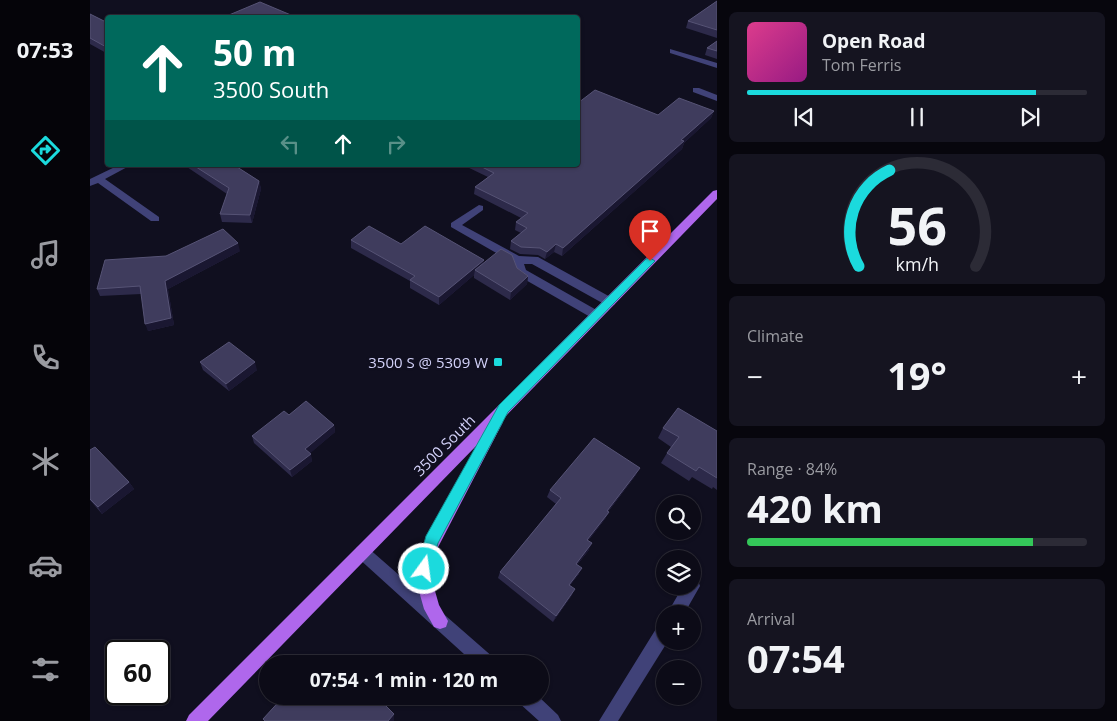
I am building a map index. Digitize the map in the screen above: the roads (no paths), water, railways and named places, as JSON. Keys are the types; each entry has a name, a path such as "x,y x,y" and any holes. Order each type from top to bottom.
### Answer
{"main road":[{"name":"3500 South","path":"195,721 717,193"},
{"path":"440,621 432,609 425,584 426,554 431,541 504,409"}],"street":[{"path":"672,51 717,66"},
{"path":"696,90 717,98"},
{"path":"94,181 122,167"},
{"path":"94,181 155,219"},
{"path":"479,208 456,225 517,260 534,260 610,302"},
{"path":"517,260 521,272 596,315"},
{"path":"362,552 478,655"},
{"path":"608,721 656,644"},
{"path":"534,705 552,721"}],"place":[{"name":"3500 S @ 5309 W","path":"498,362"}]}
